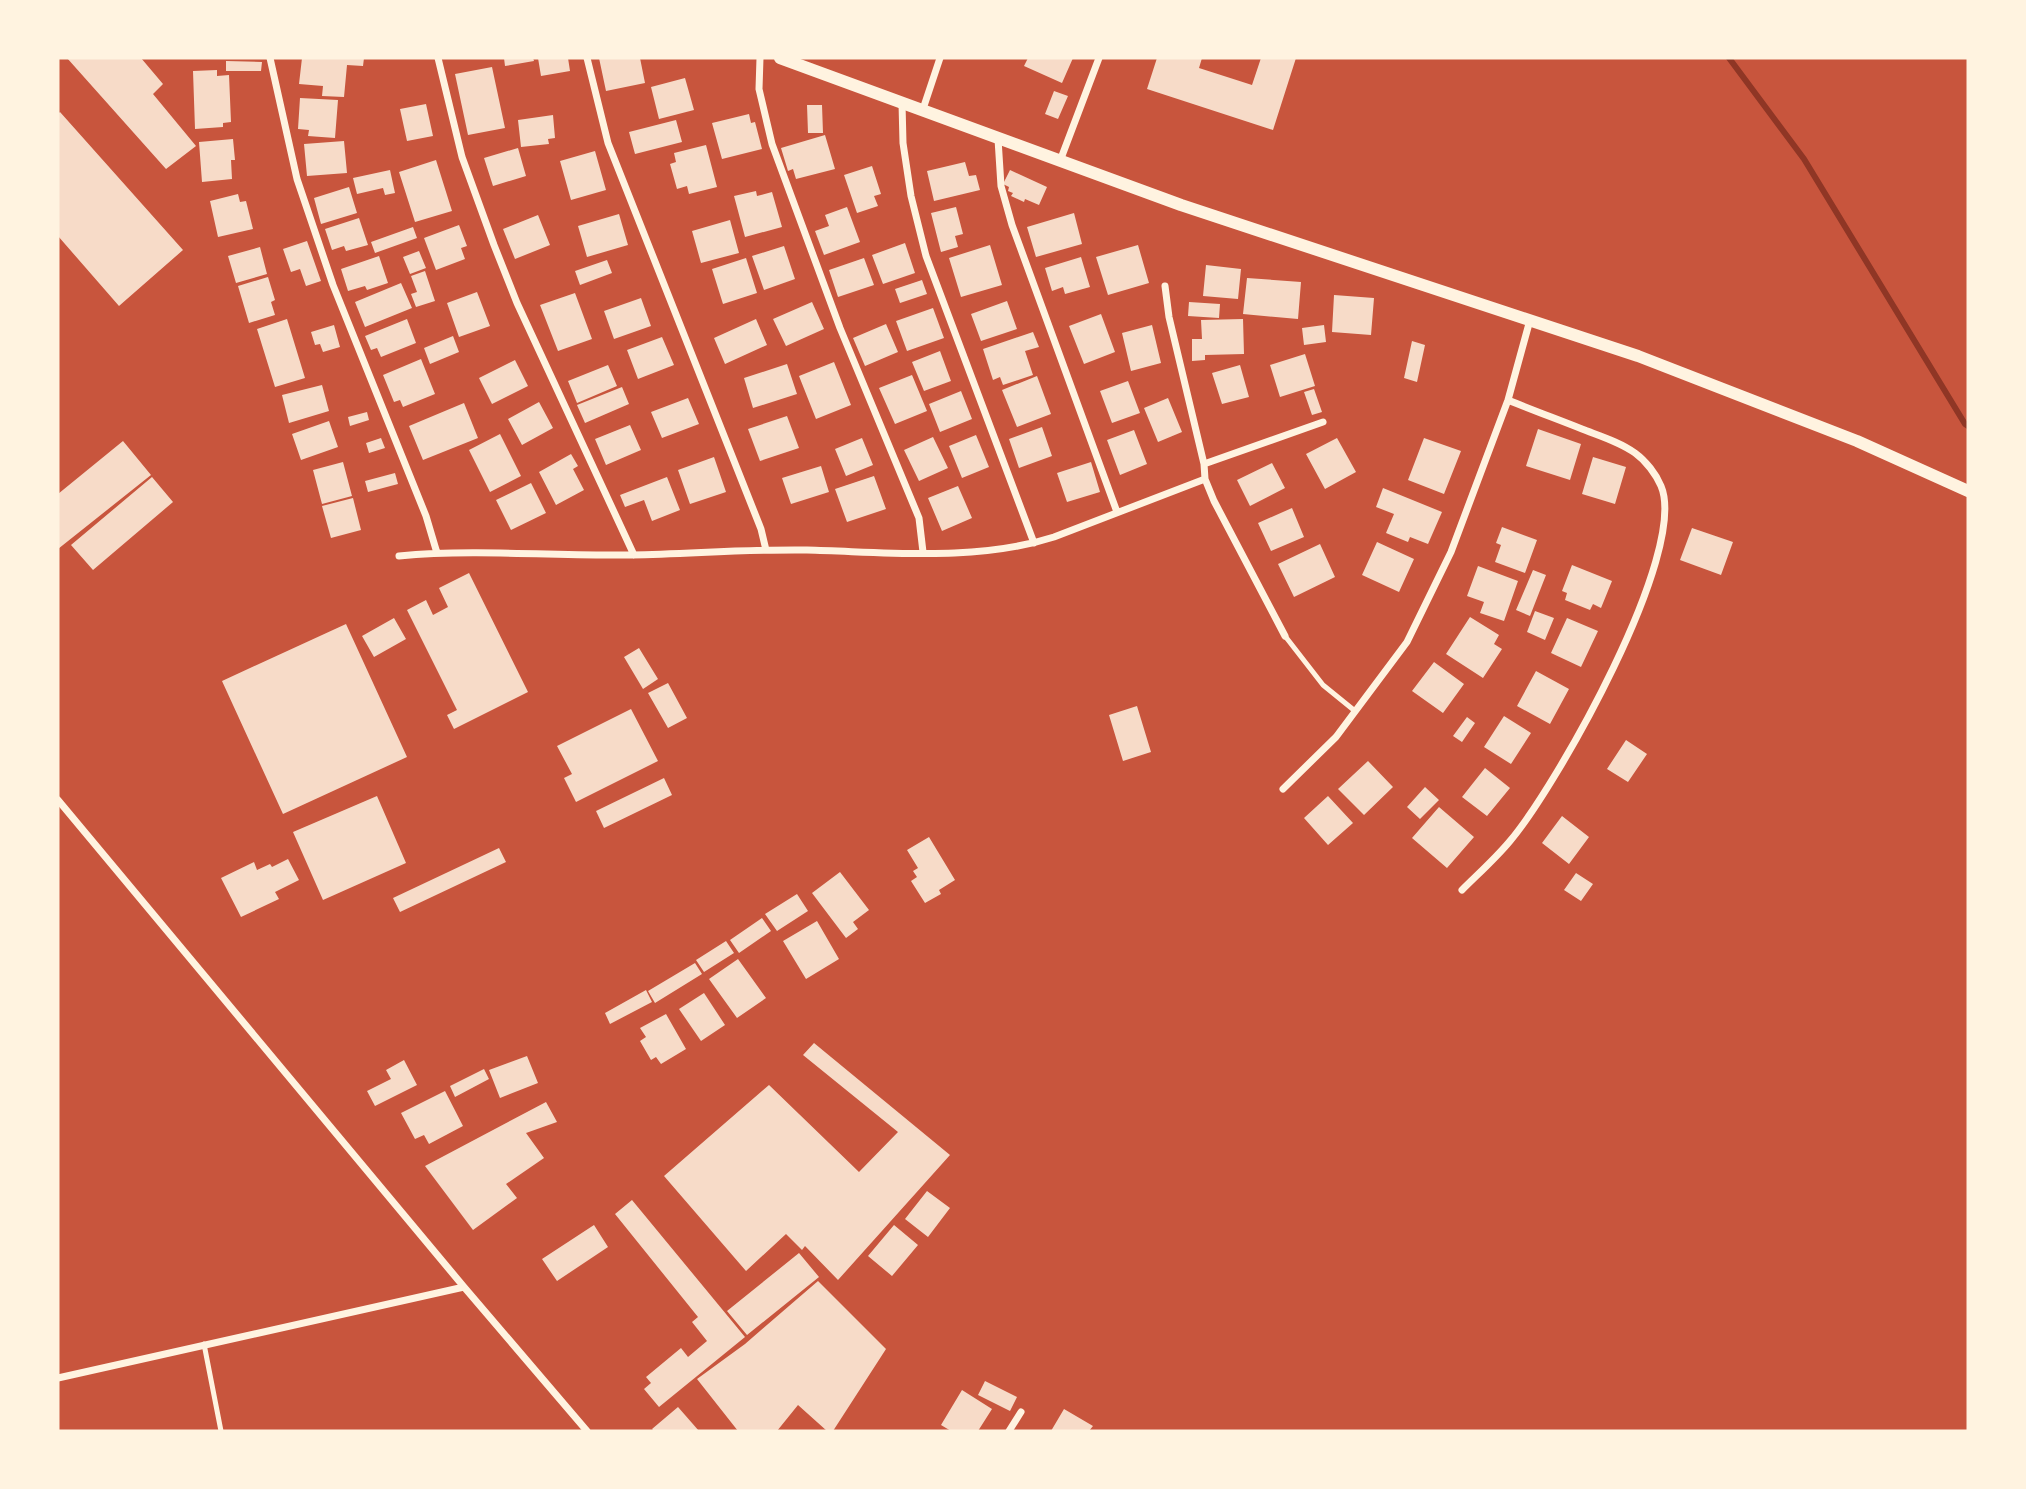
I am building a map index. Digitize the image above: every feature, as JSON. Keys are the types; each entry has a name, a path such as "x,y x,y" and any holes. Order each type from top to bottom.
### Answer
{"street":[{"path":"270,58 297,179 333,285 426,516 437,552"},
{"path":"438,58 461,157 494,245 517,303 634,555"},
{"path":"586,58 608,143 761,529 766,550"},
{"path":"760,58 759,89 772,144 840,328 919,517 923,552"},
{"path":"780,58 1194,209 1638,356 1857,440 1968,491"},
{"path":"923,109 940,58"},
{"path":"1060,161 1099,58"},
{"path":"902,102 903,143 911,196 926,256 1034,543"},
{"path":"998,139 1001,186 1012,225 1117,512"},
{"path":"1165,286 1169,317 1204,464 1205,479 1285,636"},
{"path":"1283,789 1336,737 1407,642 1451,552 1508,400 1530,320"},
{"path":"1462,890 1511,841 1564,762 1600,696 1624,647 1645,590 1664,531 1666,514 1661,487 1646,463 1634,452 1508,400"},
{"path":"1204,464 1323,422"},
{"path":"399,556 437,552 634,555 766,550 995,550 1034,543 1205,479"},
{"path":"58,800 587,1431"},
{"path":"58,1378 464,1287"},
{"path":"1009,1431 1021,1412"}],"lane":[{"path":"1285,636 1323,685 1355,711"},
{"path":"204,1344 221,1431"}],"building":[{"path":"67,58 141,58 163,84 153,94 196,146 166,169"},
{"path":"302,58 364,58 363,66 347,65 344,97 322,96 323,86 299,84"},
{"path":"504,58 533,58 534,61 505,66"},
{"path":"538,58 568,58 570,71 541,76"},
{"path":"599,58 640,58 645,83 606,91"},
{"path":"1028,58 1073,58 1062,83 1024,66"},
{"path":"1157,58 1202,58 1199,68 1252,85 1261,58 1296,58 1273,130 1147,89"},
{"path":"226,61 262,62 261,71 226,71"},
{"path":"492,67 505,128 468,135 455,74"},
{"path":"217,70 217,76 229,75 231,122 223,123 223,127 195,129 193,71"},
{"path":"685,78 694,110 659,119 651,87"},
{"path":"1054,91 1068,96 1058,119 1045,114"},
{"path":"300,98 338,100 335,138 308,136 309,130 298,129"},
{"path":"426,104 433,136 407,141 400,109"},
{"path":"807,105 822,105 823,133 808,133"},
{"path":"60,112 183,250 119,306 58,236"},
{"path":"749,114 751,123 755,122 762,149 722,159 712,123"},
{"path":"553,115 555,138 548,139 549,144 521,147 518,120"},
{"path":"676,120 682,142 635,154 629,132"},
{"path":"825,135 835,169 796,179 793,169 788,171 781,148"},
{"path":"233,139 235,160 231,160 232,179 202,182 199,142"},
{"path":"344,141 347,173 307,176 304,144"},
{"path":"706,145 717,187 689,194 687,186 677,189 670,164 676,162 674,153"},
{"path":"518,148 526,176 493,186 484,158"},
{"path":"595,151 606,190 571,200 560,161"},
{"path":"436,160 452,211 415,222 399,172"},
{"path":"965,162 969,176 976,175 980,190 934,201 927,171"},
{"path":"872,166 881,194 874,196 878,206 857,213 844,175"},
{"path":"390,170 395,193 385,195 383,188 357,194 353,178"},
{"path":"1010,170 1047,187 1039,205 1011,196 1013,193 1008,191 1009,187 1003,184"},
{"path":"349,187 357,213 321,224 314,198"},
{"path":"756,191 757,196 772,192 782,227 745,237 734,196"},
{"path":"238,194 240,202 246,201 253,229 218,237 210,201"},
{"path":"847,207 860,242 824,255 815,231 829,226 825,215"},
{"path":"956,207 963,234 955,236 958,247 941,252 931,213"},
{"path":"1074,213 1082,244 1036,257 1027,227"},
{"path":"619,214 628,245 587,257 578,226"},
{"path":"538,215 550,245 515,259 503,229"},
{"path":"359,218 368,245 346,251 344,246 332,250 325,229"},
{"path":"730,220 739,253 701,263 692,231"},
{"path":"459,225 467,246 461,248 465,259 436,270 424,238"},
{"path":"413,227 417,238 375,253 371,242"},
{"path":"307,241 321,281 306,286 300,269 291,272 283,249"},
{"path":"905,243 915,273 883,284 872,255"},
{"path":"990,245 1002,285 961,297 949,258"},
{"path":"1138,245 1149,283 1108,295 1096,257"},
{"path":"784,246 795,279 764,290 752,256"},
{"path":"260,247 267,274 236,283 228,256"},
{"path":"419,251 426,268 410,274 403,257"},
{"path":"379,256 388,283 367,290 365,286 348,291 341,269"},
{"path":"1081,257 1090,287 1065,294 1063,287 1052,291 1045,268"},
{"path":"746,258 757,293 723,304 712,269"},
{"path":"864,258 874,285 838,297 829,270"},
{"path":"607,260 612,273 580,285 575,271"},
{"path":"1206,265 1241,269 1238,299 1203,296"},
{"path":"425,271 435,301 416,307 411,294 417,292 411,276"},
{"path":"268,277 275,300 271,302 275,315 249,323 238,286"},
{"path":"1247,278 1301,282 1298,319 1243,314"},
{"path":"922,280 927,294 900,303 895,289"},
{"path":"401,283 412,308 365,327 355,302"},
{"path":"477,292 490,326 459,337 447,303"},
{"path":"575,293 592,339 558,351 540,305"},
{"path":"1334,295 1374,298 1371,335 1332,332"},
{"path":"641,298 651,326 614,339 604,311"},
{"path":"1007,301 1017,329 981,341 971,314"},
{"path":"812,302 824,329 786,346 773,319"},
{"path":"1189,302 1220,304 1219,318 1188,316"},
{"path":"933,308 944,338 907,351 896,321"},
{"path":"1101,314 1115,352 1084,364 1069,326"},
{"path":"287,319 305,378 275,387 257,329"},
{"path":"407,319 416,343 381,357 377,348 371,350 365,336"},
{"path":"756,319 767,345 725,364 714,338"},
{"path":"1243,319 1244,354 1205,355 1205,360 1192,361 1192,339 1202,339 1201,320"},
{"path":"886,324 898,352 865,366 853,338"},
{"path":"334,325 340,347 323,352 320,344 315,345 311,332"},
{"path":"1152,325 1161,363 1131,371 1122,333"},
{"path":"1324,325 1326,342 1304,345 1302,328"},
{"path":"1033,332 1039,347 1025,351 1033,375 1003,385 1000,377 993,380 983,349"},
{"path":"453,336 459,352 430,364 424,348"},
{"path":"662,337 674,365 638,379 627,350"},
{"path":"1412,341 1425,345 1417,382 1404,378"},
{"path":"940,351 951,381 924,391 912,362"},
{"path":"1305,354 1315,386 1280,397 1270,365"},
{"path":"421,359 435,394 403,407 400,400 394,402 383,375"},
{"path":"515,360 528,386 492,404 479,378"},
{"path":"834,362 851,405 816,419 799,376"},
{"path":"787,364 797,394 753,408 744,378"},
{"path":"608,365 617,386 577,403 568,381"},
{"path":"1240,365 1249,397 1222,404 1212,373"},
{"path":"912,375 927,411 895,424 879,388"},
{"path":"1037,376 1051,414 1017,427 1002,390"},
{"path":"1128,381 1140,413 1112,423 1100,391"},
{"path":"322,385 329,411 289,423 282,395"},
{"path":"622,387 629,404 585,423 577,405"},
{"path":"1314,389 1322,412 1312,415 1304,392"},
{"path":"961,391 972,419 940,432 929,404"},
{"path":"688,398 699,424 662,438 651,412"},
{"path":"1168,398 1182,432 1158,442 1144,408"},
{"path":"539,402 553,428 522,445 508,419"},
{"path":"464,403 478,438 423,460 409,426"},
{"path":"367,412 369,420 350,426 348,417"},
{"path":"787,416 799,448 760,461 748,429"},
{"path":"329,421 338,447 301,460 292,434"},
{"path":"630,425 641,450 606,465 595,439"},
{"path":"1042,427 1052,456 1019,468 1009,439"},
{"path":"1538,429 1581,444 1570,480 1526,466"},
{"path":"1134,430 1147,464 1120,475 1107,440"},
{"path":"500,434 521,476 490,492 469,450"},
{"path":"976,435 989,467 962,478 949,446"},
{"path":"933,437 948,468 919,481 904,450"},
{"path":"381,438 385,448 369,453 366,443"},
{"path":"862,438 873,465 846,476 835,449"},
{"path":"1337,438 1356,472 1325,489 1306,454"},
{"path":"1424,438 1461,451 1444,494 1408,480"},
{"path":"123,441 151,475 58,549 58,494"},
{"path":"571,454 578,466 573,469 584,490 556,505 539,472"},
{"path":"714,457 726,492 690,504 678,470"},
{"path":"1593,457 1626,467 1615,504 1582,494"},
{"path":"343,462 352,496 322,504 313,470"},
{"path":"1091,462 1100,492 1067,502 1057,473"},
{"path":"1272,463 1285,488 1250,506 1237,480"},
{"path":"821,466 829,492 791,504 782,478"},
{"path":"395,473 398,484 368,492 365,481"},
{"path":"874,476 886,509 847,522 835,489"},
{"path":"152,477 173,502 93,570 71,545"},
{"path":"667,477 680,510 652,521 644,500 625,507 620,495"},
{"path":"531,483 546,513 511,530 496,500"},
{"path":"958,486 972,518 942,531 928,498"},
{"path":"1383,488 1442,512 1428,544 1410,537 1408,542 1386,533 1394,514 1376,507"},
{"path":"353,498 361,530 331,538 322,506"},
{"path":"1292,508 1304,537 1271,551 1258,523"},
{"path":"1502,527 1537,540 1525,573 1495,562 1501,545 1496,543"},
{"path":"1692,528 1733,542 1721,575 1680,560"},
{"path":"1377,542 1414,559 1399,592 1362,575"},
{"path":"1320,544 1335,577 1294,597 1278,564"},
{"path":"1572,565 1612,581 1601,608 1593,604 1590,610 1565,600 1567,593 1562,591"},
{"path":"1478,566 1518,581 1504,621 1480,613 1484,602 1467,596"},
{"path":"1533,570 1546,575 1530,616 1516,610"},
{"path":"469,573 528,692 454,729 447,715 457,710 407,610 426,600 433,615 448,607 439,588"},
{"path":"1535,611 1554,618 1545,640 1527,632"},
{"path":"1470,617 1499,635 1494,644 1502,649 1483,678 1446,654"},
{"path":"394,618 406,639 374,657 362,636"},
{"path":"1567,618 1598,631 1581,667 1551,653"},
{"path":"346,624 407,757 283,814 222,681"},
{"path":"639,648 658,679 643,689 624,657"},
{"path":"1434,662 1464,684 1443,713 1412,691"},
{"path":"1536,671 1569,689 1550,724 1517,706"},
{"path":"668,683 687,718 668,728 648,693"},
{"path":"1137,706 1151,752 1123,761 1109,715"},
{"path":"631,709 658,761 576,802 564,778 572,774 557,746"},
{"path":"1504,716 1531,733 1511,764 1484,747"},
{"path":"1467,717 1475,723 1462,742 1453,736"},
{"path":"1626,740 1647,754 1628,782 1607,769"},
{"path":"1368,761 1393,787 1364,815 1338,789"},
{"path":"1485,768 1510,788 1487,816 1462,797"},
{"path":"664,778 672,795 604,828 596,811"},
{"path":"1425,787 1439,800 1420,819 1407,807"},
{"path":"377,796 406,863 323,900 293,832"},
{"path":"1328,796 1353,823 1328,845 1304,818"},
{"path":"1439,807 1474,837 1447,868 1412,838"},
{"path":"1562,816 1589,837 1569,864 1542,843"},
{"path":"929,837 955,880 939,890 941,894 925,903 911,881 917,877 913,871 918,868 907,850"},
{"path":"499,848 506,862 400,912 393,898"},
{"path":"288,859 299,880 275,892 279,899 241,917 221,878 254,862 257,870 270,864 272,867"},
{"path":"840,872 869,910 853,922 858,929 846,938 812,893"},
{"path":"1576,873 1593,884 1581,901 1564,890"},
{"path":"797,894 808,911 777,931 765,914"},
{"path":"762,918 771,931 739,953 730,940"},
{"path":"817,921 839,959 806,979 783,941"},
{"path":"726,941 734,953 704,972 696,960"},
{"path":"738,959 766,998 737,1018 709,979"},
{"path":"695,963 702,974 655,1003 648,991"},
{"path":"646,990 652,1002 610,1024 605,1013"},
{"path":"704,993 725,1025 701,1041 679,1009"},
{"path":"666,1014 686,1049 661,1064 656,1057 651,1060 640,1041 646,1037 640,1028"},
{"path":"814,1043 950,1155 838,1280 805,1246 802,1250 786,1234 746,1271 664,1176 769,1085 859,1172 898,1132 803,1055"},
{"path":"527,1056 538,1083 500,1098 489,1070"},
{"path":"404,1060 417,1085 375,1106 367,1091 391,1079 386,1070"},
{"path":"484,1069 489,1079 455,1097 450,1086"},
{"path":"445,1091 463,1126 429,1144 424,1135 415,1139 401,1113"},
{"path":"546,1102 557,1122 526,1133 544,1158 506,1184 517,1198 473,1230 425,1166"},
{"path":"927,1191 950,1208 928,1237 905,1219"},
{"path":"632,1200 745,1337 659,1407 644,1389 651,1383 646,1377 681,1348 688,1357 707,1341 692,1322 698,1317 615,1214"},
{"path":"594,1225 608,1247 557,1281 542,1259"},
{"path":"894,1225 918,1245 892,1276 868,1256"},
{"path":"799,1253 819,1277 747,1335 727,1311"},
{"path":"818,1281 886,1349 833,1431 827,1431 798,1405 777,1431 738,1431 697,1379 745,1344"},
{"path":"985,1381 1017,1397 1010,1411 978,1395"},
{"path":"962,1390 992,1409 978,1431 951,1431 941,1425"},
{"path":"678,1407 699,1431 652,1429"},
{"path":"1064,1409 1093,1426 1089,1431 1051,1431"}],"waterway":[{"path":"1729,58 1804,159 1968,426"}]}
